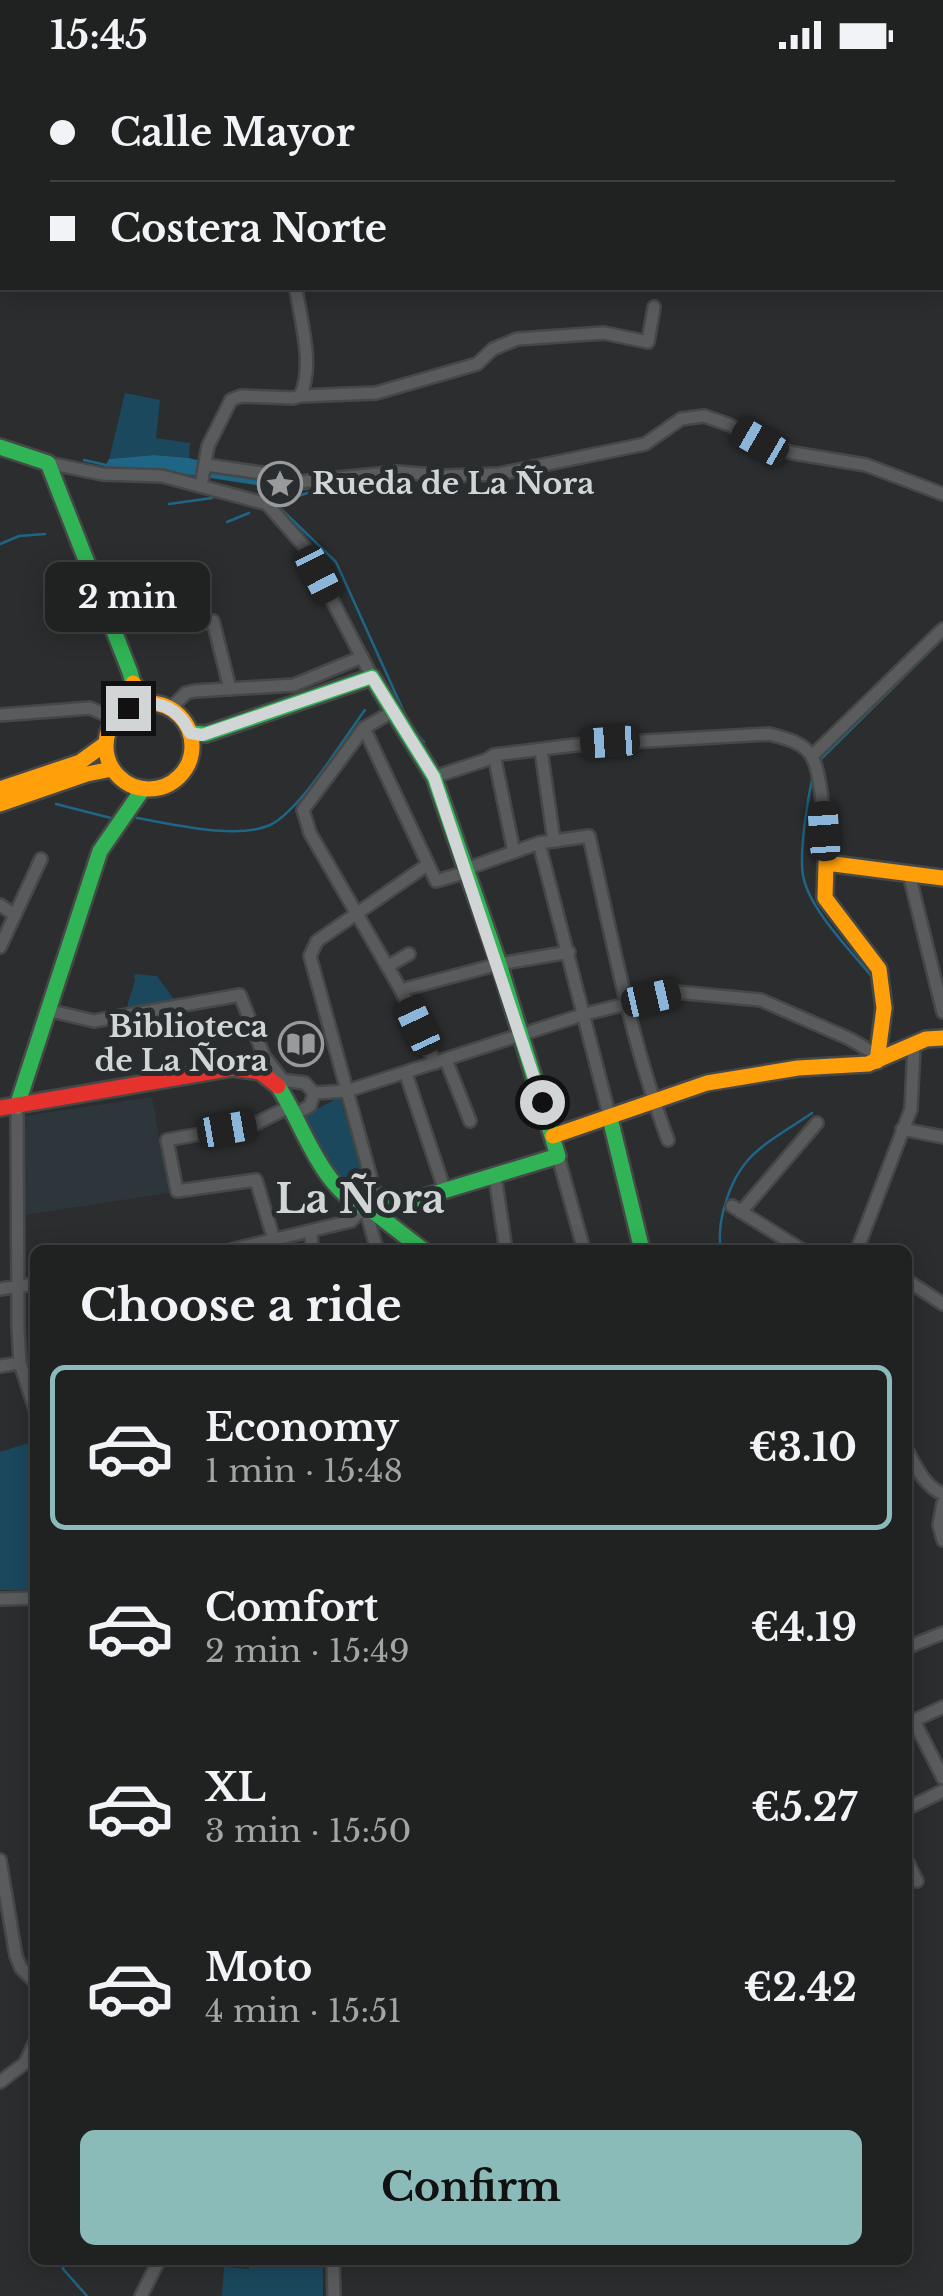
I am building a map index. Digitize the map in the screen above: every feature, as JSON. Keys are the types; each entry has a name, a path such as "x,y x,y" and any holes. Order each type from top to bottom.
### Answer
{"street":[{"path":"296,290 306,369 300,396"},
{"path":"204,477 208,446 231,400 241,396 270,400 376,392 476,364 493,348 517,338 604,333 648,342 654,307"},
{"path":"0,447 48,463 102,474 283,476 299,482 398,472 444,476 499,474 645,444 681,418 704,416 793,454 866,465 943,494"},
{"path":"48,463 133,683 151,703"},
{"path":"204,477 262,502 304,546 372,677 434,777 522,1035 583,1245"},
{"path":"192,617 199,624 213,621 230,689"},
{"path":"812,756 943,629"},
{"path":"171,708 186,693 294,685 362,657"},
{"path":"190,733 206,734 372,677"},
{"path":"128,708 133,683"},
{"path":"151,703 171,708 190,733 191,758 182,774 160,788 136,787 112,770 106,744 115,719 128,708 151,703"},
{"path":"0,715 90,708 115,719"},
{"path":"392,712 364,728 304,810 310,833 402,990 470,1120"},
{"path":"364,728 436,882 539,843 589,836 626,1004 668,1140"},
{"path":"434,777 494,754 680,737 770,734 794,741 812,756 822,799 825,898 879,970 884,1008 877,1058"},
{"path":"0,788 80,762 106,744"},
{"path":"541,750 554,841"},
{"path":"494,754 514,852"},
{"path":"0,804 87,774 112,770"},
{"path":"30,1393 20,1363 8,1107 47,1010 100,850 136,787"},
{"path":"539,843 641,1245"},
{"path":"0,947 41,860"},
{"path":"826,863 943,878"},
{"path":"376,1245 347,1091 310,956 317,940 427,865"},
{"path":"909,874 943,1012"},
{"path":"0,904 15,915"},
{"path":"402,990 499,964 569,952"},
{"path":"388,966 409,954"},
{"path":"314,1093 347,1091 585,1014 676,992 761,1000 850,1039 877,1058"},
{"path":"47,1010 94,1021 240,995 260,1063 283,1095 307,1144 350,1202 370,1211 416,1245"},
{"path":"553,1136 707,1084 877,1058 926,1038 943,1038"},
{"path":"859,1245 911,1109 914,1046"},
{"path":"8,1107 260,1063"},
{"path":"406,1074 445,1191"},
{"path":"274,1240 256,1180 176,1192 166,1140 256,1124 297,1082 309,1086 314,1093"},
{"path":"283,1095 310,1106 314,1093"},
{"path":"794,1245 737,1209 817,1122"},
{"path":"902,1129 943,1137"},
{"path":"254,1245 351,1221 370,1211 558,1156"},
{"path":"495,1176 505,1245"},
{"path":"0,1227 16,1226"},
{"path":"310,1231 311,1245"},
{"path":"912,1284 943,1304"},
{"path":"0,1288 30,1285"},
{"path":"0,1366 20,1363"},
{"path":"912,1459 934,1490 943,1494"},
{"path":"942,1509 939,1525 943,1540"},
{"path":"0,1599 30,1598"},
{"path":"912,1645 943,1633"},
{"path":"912,1722 943,1707"},
{"path":"912,1725 943,1778"},
{"path":"912,1806 943,1791"},
{"path":"0,1860 16,1956 30,1977"},
{"path":"912,1871 917,1881"},
{"path":"0,2082 25,2063 30,2052"},
{"path":"141,2296 156,2265"},
{"path":"332,2265 334,2296"}],"shaded area":[{"path":"125,393 160,400 156,438 190,443 189,458 154,455 109,459"},
{"path":"154,455 189,458 265,477 263,486 165,471 104,469 109,459"},
{"path":"134,974 157,976 176,1002 124,1016"},
{"path":"152,1097 169,1193 25,1215 24,1116"},
{"path":"340,1097 371,1203 355,1200 313,1148 301,1117"},
{"path":"28,1443 30,1450 30,1590 0,1590 0,1452"},
{"path":"249,2265 323,2265 323,2296 222,2296 224,2267 249,2269"}],"waterway":[{"path":"84,460 106,465"},
{"path":"263,479 298,487"},
{"path":"278,502 341,483"},
{"path":"279,493 336,484"},
{"path":"279,486 275,497 279,507 336,562 408,721"},
{"path":"169,504 212,498"},
{"path":"227,522 249,513"},
{"path":"0,544 19,536 45,534"},
{"path":"818,762 943,638"},
{"path":"137,818 223,831 270,825 308,790 365,710"},
{"path":"412,728 424,742"},
{"path":"813,774 802,852 803,875 813,901 832,929 873,978"},
{"path":"56,804 111,818"},
{"path":"721,1245 722,1215 741,1169 762,1147 812,1113"},
{"path":"63,2265 87,2296"}],"traffic: fast":[{"path":"0,447 48,463 130,672 133,683 128,708"},
{"path":"190,733 206,734 372,677 434,777 499,964 558,1156 374,1212 356,1203 328,1175 278,1086"},
{"path":"17,1106 100,851 143,789"},
{"path":"610,1118 641,1245"},
{"path":"374,1212 417,1245"}],"traffic: slow":[{"path":"133,683 151,703"},
{"path":"141,703 157,703 180,715 189,729 192,746 189,763 180,777 157,789 141,789 125,782 113,770 106,754 106,738 113,722 125,710 141,703"},
{"path":"0,789 80,762 105,744"},
{"path":"0,804 112,769"},
{"path":"877,1061 884,1008 879,969 825,898 826,863 943,878"},
{"path":"553,1136 707,1083 798,1068 868,1064 926,1039 943,1038"}],"traffic: jam":[{"path":"0,1108 233,1068 260,1072 278,1086"}],"place":[{"name":"Rueda de La Ñora","path":"280,484"},
{"name":"Biblioteca de La Ñora","path":"301,1044"}],"district":[{"name":"La Ñora","path":"360,1199"}],"route":[{"path":"128,708 143,703 171,708 190,733 202,735 372,677 434,777 542,1102"}]}
